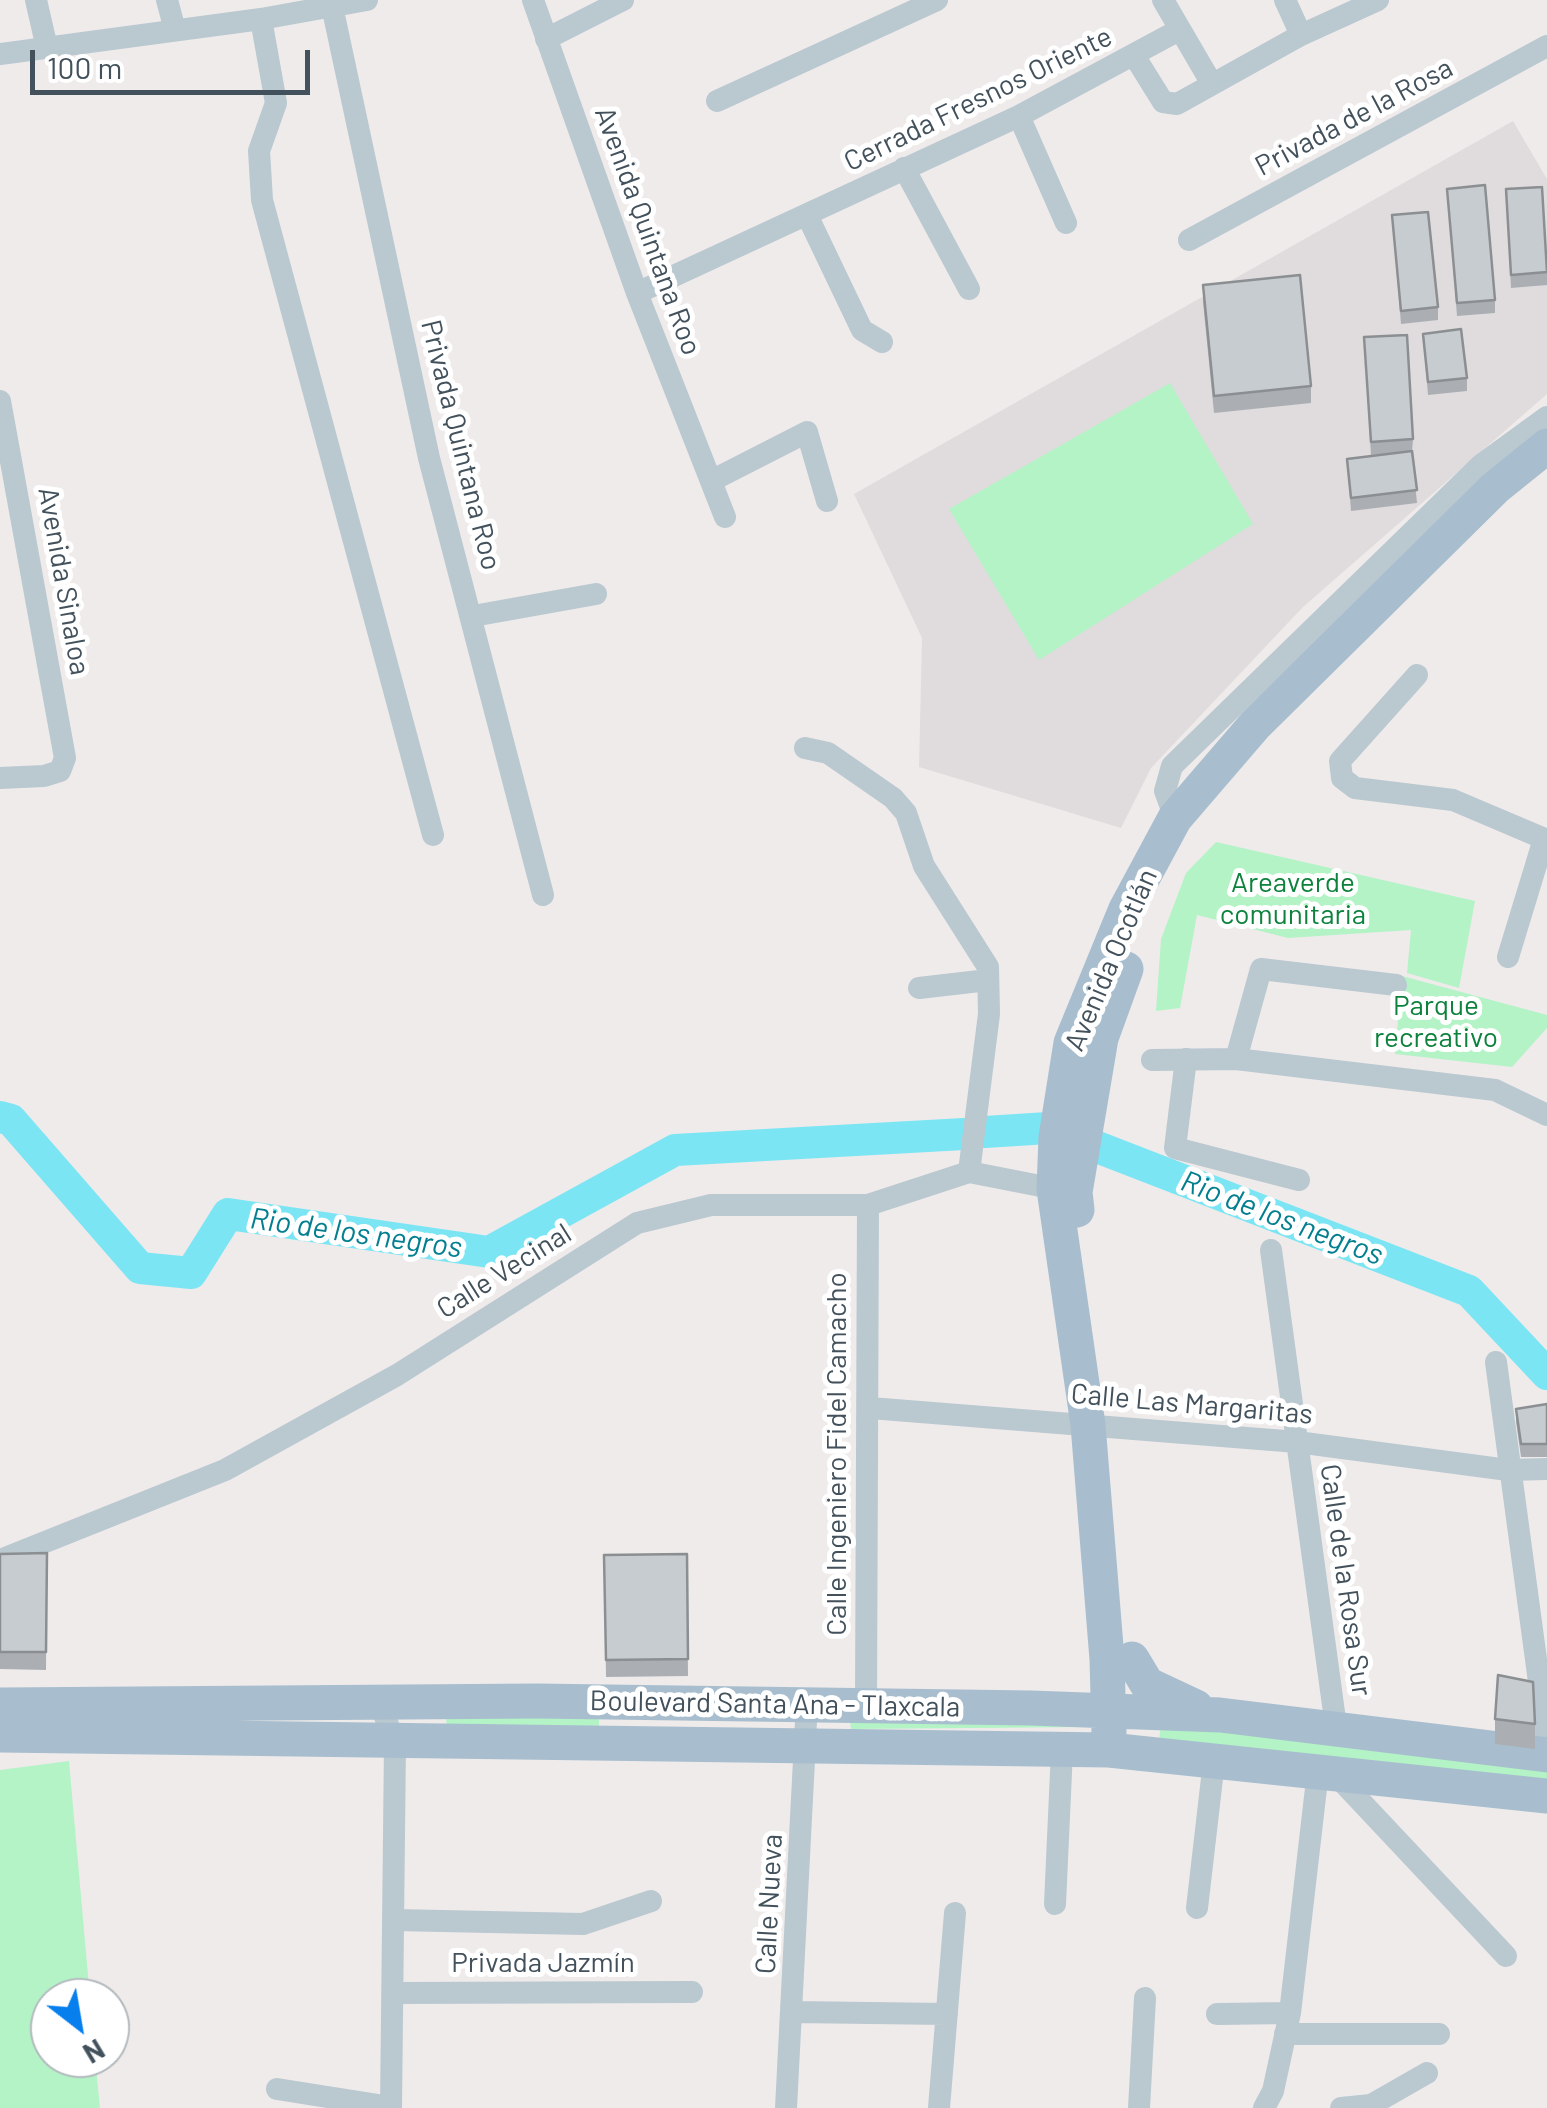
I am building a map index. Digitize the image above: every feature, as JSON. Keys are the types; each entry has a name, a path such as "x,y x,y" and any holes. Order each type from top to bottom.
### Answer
{"main road":[{"name":"Avenida Ocotlán","path":"1075,1109 1071,1042 1126,909 1175,818 1256,725 1495,488 1547,446"},
{"name":"Avenida Ocotlán","path":"1121,1751 1119,1659 1098,1426 1065,1191 1075,1109 1150,904 1184,841 1270,739 1511,504 1547,476"},
{"path":"1031,1708 1059,1696 1119,1659 1162,1695 1220,1715"},
{"name":"Boulevard Santa Ana - Tlaxcala","path":"0,1705 637,1701 1031,1708 1220,1715 1547,1755"},
{"path":"637,1701 638,1746"},
{"name":"Boulevard Santa Ana - Tlaxcala","path":"0,1734 395,1743 1121,1751 1547,1796"}],"street":[{"path":"36,0 47,48"},
{"path":"167,0 175,30"},
{"path":"0,54 261,20 367,0"},
{"name":"Avenida Quintana Roo","path":"533,0 637,294 725,518"},
{"path":"546,39 623,0"},
{"path":"717,101 936,0"},
{"path":"1163,0 1212,84"},
{"path":"1285,0 1300,35"},
{"path":"1135,56 1169,106 1300,35 1378,0"},
{"name":"Privada Quintana Roo","path":"332,6 429,458 544,894"},
{"path":"261,20 276,102 259,151 262,200 432,835"},
{"name":"Cerrada Fresnos Oriente","path":"637,294 1020,116 1180,30"},
{"name":"Privada de la Rosa","path":"1189,240 1547,46"},
{"path":"1020,116 1066,223"},
{"path":"904,168 969,289"},
{"path":"808,215 862,330 882,342"},
{"name":"Avenida Sinaloa","path":"0,401 5,450 66,758 60,771 0,778"},
{"path":"1175,818 1164,791 1172,766 1481,465 1547,416"},
{"path":"711,481 807,432 827,501"},
{"path":"473,616 596,594"},
{"path":"1417,675 1340,761 1342,778 1356,788 1453,800 1546,840 1508,957"},
{"path":"806,748 828,753 864,774 906,813 924,866 988,966 989,1014 969,1172"},
{"path":"1236,1059 1261,968 1396,986"},
{"path":"920,988 988,980"},
{"path":"1186,1059 1176,1148 1299,1180"},
{"path":"1152,1060 1236,1059 1494,1090 1547,1115"},
{"name":"Calle Vecinal","path":"0,1560 225,1470 397,1375 637,1223 712,1206 868,1204 969,1172 1065,1191"},
{"name":"Calle Ingeniero Fidel Camacho","path":"866,1703 868,1204"},
{"name":"Calle de la Rosa Sur","path":"1272,1250 1336,1727"},
{"path":"1496,1362 1547,1741"},
{"name":"Calle Las Margaritas","path":"870,1408 1297,1442 1508,1470 1547,1469"},
{"path":"277,2089 391,2107 395,1743 378,1701"},
{"name":"Calle Nueva","path":"786,2108 794,2012 807,1702"},
{"path":"1055,1904 1062,1750"},
{"path":"1196,1908 1214,1761"},
{"path":"1326,1772 1506,1956"},
{"path":"1264,2108 1273,2091 1288,2024 1326,1772"},
{"path":"396,1920 582,1924 651,1901"},
{"path":"939,2108 955,1913"},
{"name":"Privada Jazmín","path":"394,1993 692,1992"},
{"path":"1139,2108 1145,1998"},
{"path":"794,2012 946,2014"},
{"path":"1217,2014 1288,2024 1438,2034"},
{"path":"1341,2108 1371,2105 1427,2073"}],"shaded area":[{"path":"1513,121 1547,179 1547,394 1303,607 1151,768 1121,828 919,767 922,638 854,494"}],"green space":[{"path":"1170,383 1253,524 1039,660 949,509"},
{"name":"Areaverde comunitaria","path":"1216,842 1475,901 1459,988 1407,973 1411,930 1288,938 1197,915 1180,1008 1156,1011 1161,939 1186,873"},
{"name":"Parque recreativo","path":"1402,976 1547,1015 1547,1028 1512,1067 1395,1054"},
{"path":"446,1713 599,1714 599,1734 447,1733"},
{"path":"849,1714 1089,1727 851,1729"},
{"path":"1161,1725 1547,1765 1547,1787 1158,1748"},
{"path":"69,1761 88,1978 30,1978 30,2078 97,2078 100,2108 0,2108 0,1770"}],"building":[{"path":"1485,185 1495,300 1457,303 1447,189"},
{"path":"1542,187 1547,272 1511,275 1506,189"},
{"path":"1428,212 1438,307 1401,311 1392,215"},
{"path":"1300,275 1311,386 1214,396 1203,285"},
{"path":"1461,329 1467,378 1428,382 1423,334"},
{"path":"1407,335 1413,439 1371,442 1364,337"},
{"path":"1412,451 1417,490 1351,498 1347,459"},
{"path":"1547,1404 1547,1444 1521,1444 1516,1409"},
{"path":"47,1553 46,1652 0,1652 0,1554"},
{"path":"687,1554 688,1659 606,1660 604,1555"},
{"path":"1498,1675 1533,1682 1535,1724 1495,1719"}],"waterway":[{"name":"Rio de los negros","path":"0,1117 11,1120 140,1268 191,1273 228,1214 489,1252 675,1150 964,1134"},
{"name":"Rio de los negros","path":"985,1132 1048,1128 1469,1291 1547,1374"}]}
